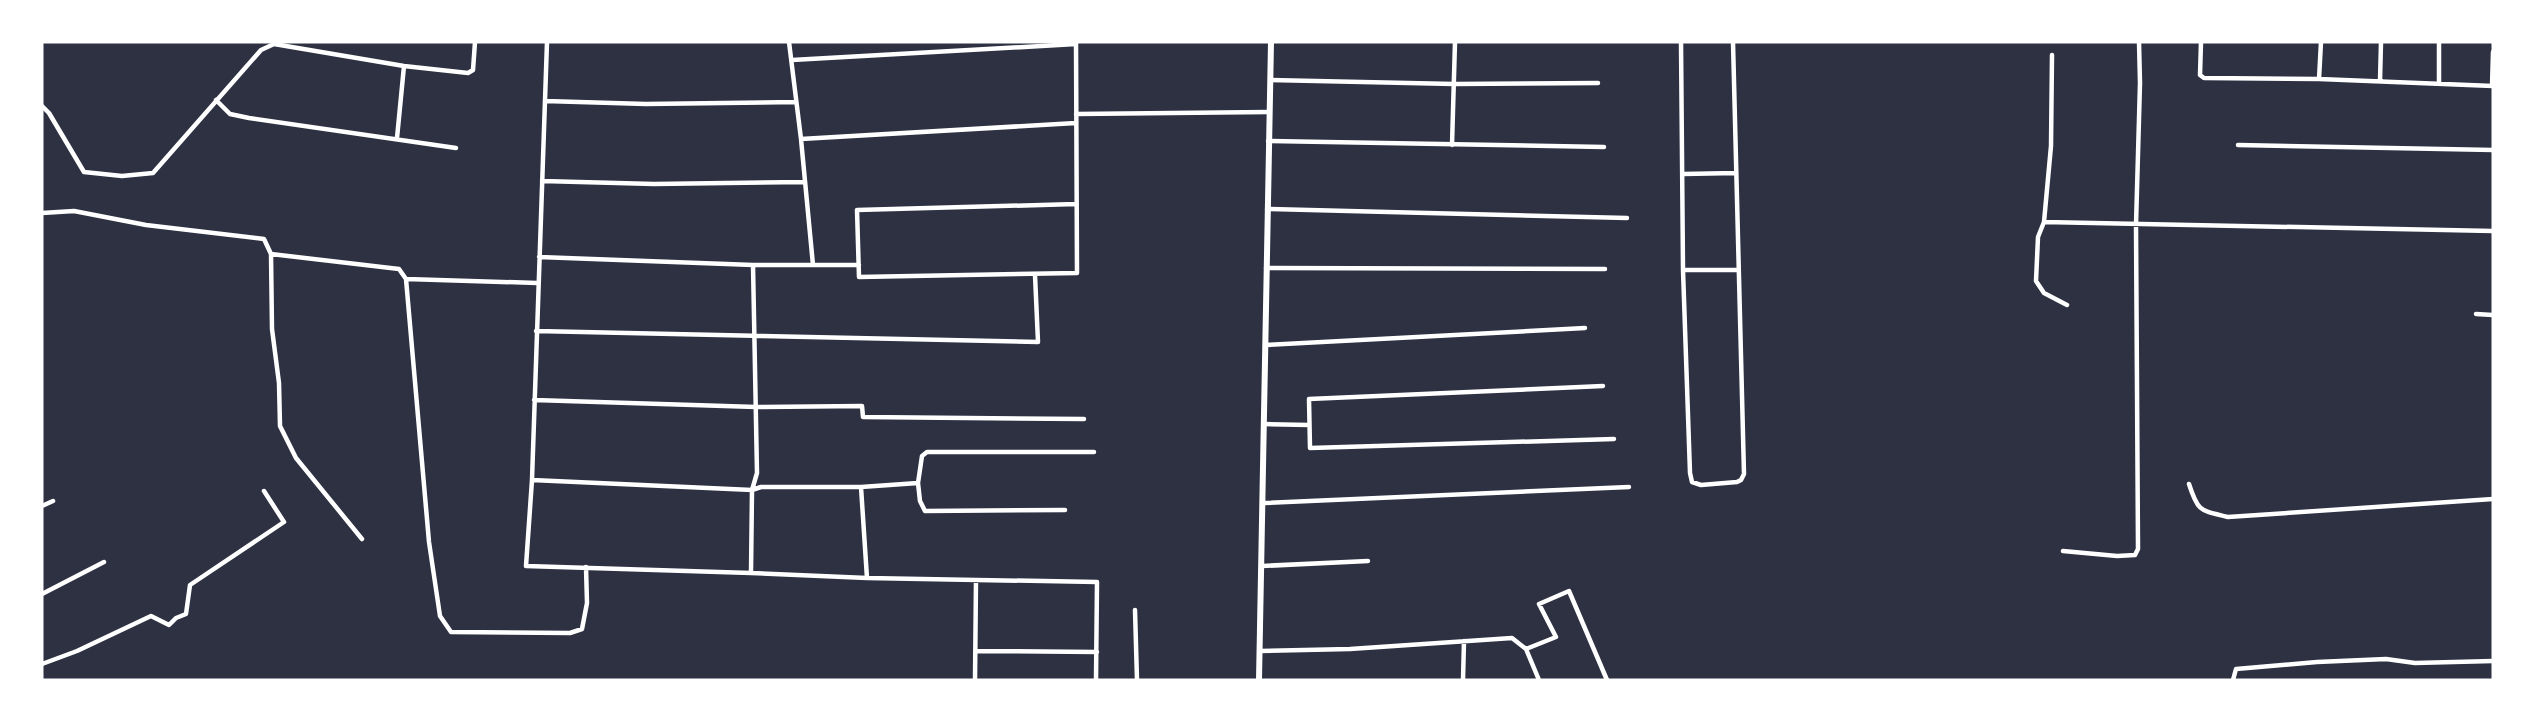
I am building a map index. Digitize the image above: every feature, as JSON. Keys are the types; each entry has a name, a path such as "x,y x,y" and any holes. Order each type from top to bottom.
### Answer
{"street":[{"path":"42,106 49,113 84,172 122,176 153,172 261,50 274,44 404,66 468,73 473,70 474,42"},
{"path":"547,42 532,480 526,566 867,578 1097,582 1096,680"},
{"path":"789,42 813,265"},
{"path":"1259,680 1271,42"},
{"path":"1452,146 1455,42"},
{"path":"1681,42 1683,270 1690,473 1692,482 1701,485 1737,482 1744,474 1733,42"},
{"path":"2063,551 2117,556 2135,555 2138,549 2136,225 2139,42"},
{"path":"2201,42 2200,75 2204,78 2319,79 2492,86 2493,52"},
{"path":"2319,79 2321,42"},
{"path":"2380,81 2381,42"},
{"path":"2439,42 2439,84"},
{"path":"792,60 1076,43 1077,273 859,277 856,210 1076,204"},
{"path":"2052,55 2051,146 2044,222 2038,237 2037,281 2044,293 2067,305"},
{"path":"397,138 404,66"},
{"path":"1270,80 1454,84 1598,83"},
{"path":"216,100 230,114 249,118 456,148"},
{"path":"545,101 646,104 796,102"},
{"path":"1076,114 1269,112"},
{"path":"801,139 1076,123"},
{"path":"1268,141 1604,147"},
{"path":"2238,145 2493,150"},
{"path":"1683,174 1736,173"},
{"path":"542,181 654,184 805,182"},
{"path":"1267,209 1627,218"},
{"path":"42,213 74,211 146,225 264,239 272,254 272,329 279,383 280,426 296,458 362,539"},
{"path":"2044,222 2493,231"},
{"path":"272,254 399,269 406,279 429,542 440,616 451,632 570,633 582,629 586,603 586,567"},
{"path":"539,257 753,265 859,265"},
{"path":"752,573 752,490 757,473 753,265"},
{"path":"1266,268 1605,269"},
{"path":"1683,270 1738,270"},
{"path":"536,331 1038,342 1035,275"},
{"path":"406,279 537,283"},
{"path":"2476,314 2493,315"},
{"path":"1265,345 1585,328"},
{"path":"1603,386 1309,399 1310,448 1614,439"},
{"path":"534,400 756,407 862,406 863,417 1084,419"},
{"path":"1264,424 1309,425"},
{"path":"1065,510 925,511 920,501 918,483 922,456 927,452 1094,452"},
{"path":"532,480 752,490 761,487 861,487 918,483"},
{"path":"2189,484 2196,504 2204,511 2228,517 2493,499"},
{"path":"861,487 867,578"},
{"path":"1264,503 1629,487"},
{"path":"42,664 77,651 151,616 169,625 176,618 186,614 190,585 284,522 264,491"},
{"path":"42,506 53,501"},
{"path":"1262,566 1368,561"},
{"path":"42,594 104,562"},
{"path":"975,680 976,580"},
{"path":"1526,649 1556,637 1539,604 1569,591 1607,680"},
{"path":"1135,610 1137,680"},
{"path":"1260,651 1350,649 1512,638 1526,649 1539,680"},
{"path":"1463,680 1464,641"},
{"path":"976,651 1097,652"},
{"path":"2233,680 2236,669 2317,662 2386,659 2415,663 2493,661"}]}
